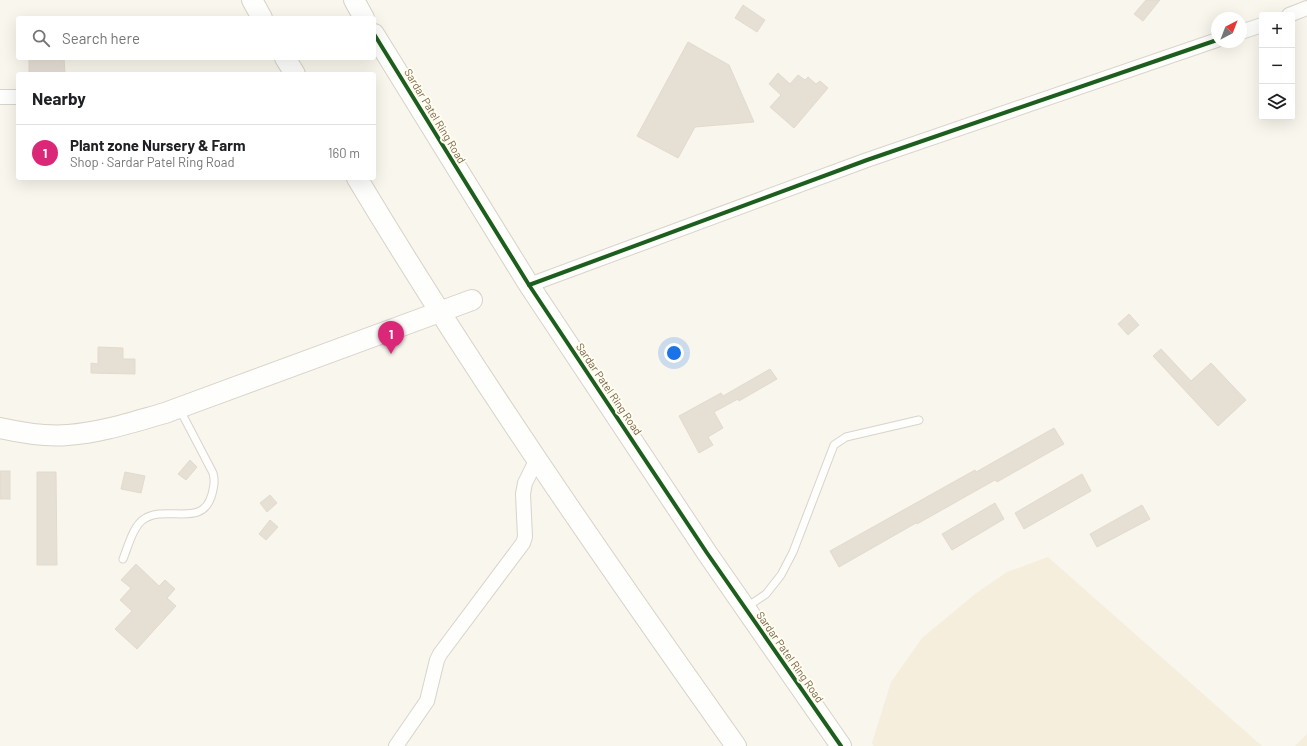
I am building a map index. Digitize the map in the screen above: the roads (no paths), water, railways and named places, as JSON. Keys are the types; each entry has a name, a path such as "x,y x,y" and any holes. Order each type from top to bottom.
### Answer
{"street":[{"path":"252,0 261,16"},
{"path":"354,0 363,16"},
{"path":"1295,12 1307,8"},
{"path":"1247,30 1259,26"},
{"name":"Sardar Patel Ring Road","path":"376,37 529,285 745,608 841,746"},
{"path":"529,285 867,160 1211,42"},
{"path":"286,60 294,72"},
{"path":"0,97 16,97"},
{"path":"358,180 537,459 736,746"},
{"path":"0,428 26,433 67,435 113,427 179,408 472,300"},
{"path":"396,746 427,701 440,654 523,543 525,537 523,494 525,483 537,459"}],"lane":[{"path":"123,559 138,524 142,519 155,515 198,512 209,505 215,484 213,473 179,408"},
{"path":"745,608 766,594 781,575 793,552 834,445 846,437 919,420"}],"place":[{"name":"Plant zone Nursery & Farm","path":"391,354"}]}
